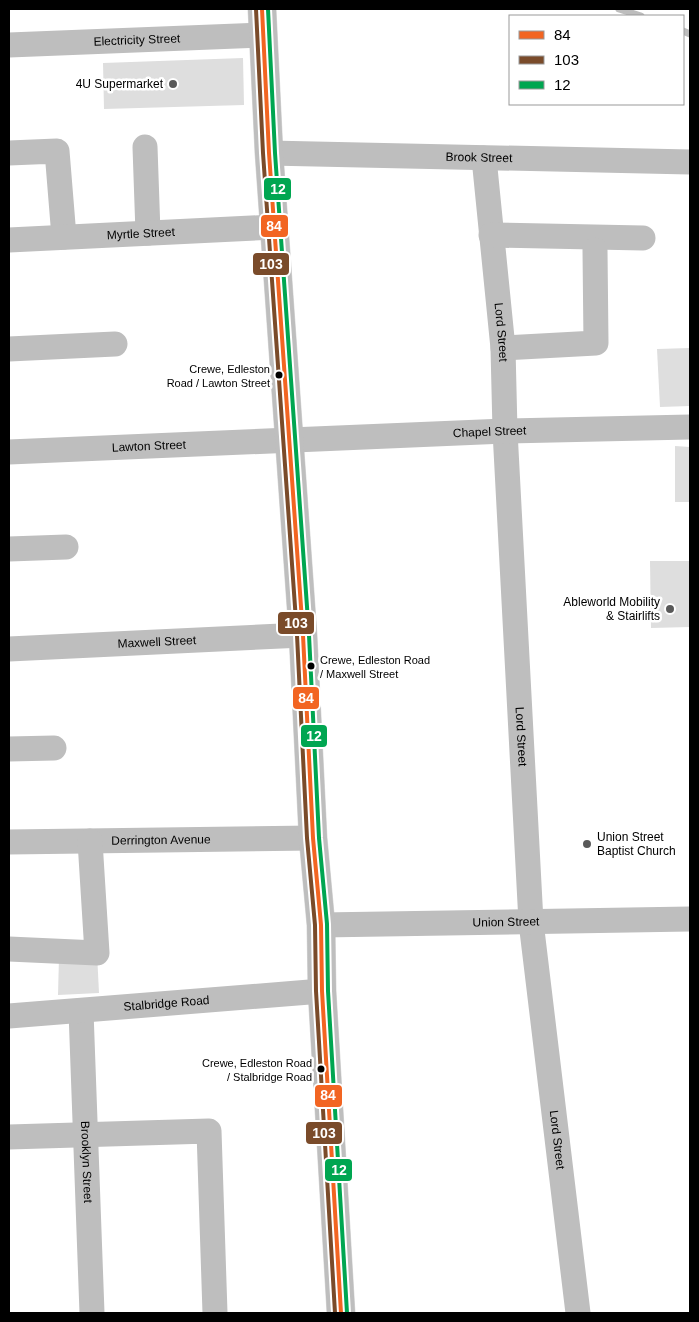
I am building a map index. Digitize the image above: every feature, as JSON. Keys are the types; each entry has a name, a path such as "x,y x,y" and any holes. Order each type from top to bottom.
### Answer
{"main road":[{"path":"263,22 269,152 303,636 313,838 321,924 322,991 341,1313"}],"street":[{"name":"Electricity Street","path":"9,45 263,22"},
{"path":"145,147 148,233"},
{"path":"9,153 57,151 64,237"},
{"name":"Brook Street","path":"269,152 690,162"},
{"name":"Lord Street","path":"484,158 503,348 505,431 531,922 578,1313"},
{"name":"Myrtle Street","path":"9,240 274,227"},
{"path":"491,235 643,238"},
{"path":"503,348 596,343 595,250"},
{"path":"9,349 115,344"},
{"name":"Chapel Street","path":"289,441 505,431 690,428"},
{"name":"Lawton Street","path":"9,452 289,441"},
{"path":"9,549 66,547"},
{"name":"Maxwell Street","path":"9,649 303,636"},
{"path":"9,749 54,748"},
{"name":"Derrington Avenue","path":"9,842 313,838"},
{"path":"9,949 97,953 90,841"},
{"name":"Union Street","path":"321,924 690,919"},
{"name":"Stalbridge Road","path":"9,1016 322,991"},
{"name":"Brooklyn Street","path":"81,1011 92,1313"},
{"path":"9,1137 209,1131 215,1313"}],"building":[{"name":"4U Supermarket","path":"243,58 244,105 104,109 103,63"},
{"path":"690,348 690,406 660,407 657,349"},
{"path":"675,446 690,447 690,502 675,502"},
{"name":"Ableworld Mobility & Stairlifts","path":"650,561 690,561 690,627 651,628"},
{"path":"97,953 99,993 58,995 59,957"}],"waterway":[{"path":"619,9 638,15"},
{"path":"684,31 690,34"}],"transit line":[{"name":"103","path":"256,9 263,153 297,635 307,838 315,925 316,991 335,1313"},
{"name":"84","path":"262,9 269,153 303,635 313,838 321,925 322,991 341,1313"},
{"name":"12","path":"268,9 275,153 309,635 319,838 327,924 328,991 347,1313"}],"place":[{"name":"4U Supermarket","path":"173,84"},
{"name":"Crewe, Edleston Road / Lawton Street","path":"279,375"},
{"name":"Ableworld Mobility & Stairlifts","path":"670,609"},
{"name":"Crewe, Edleston Road / Maxwell Street","path":"311,666"},
{"name":"Union Street Baptist Church","path":"587,844"},
{"name":"Crewe, Edleston Road / Stalbridge Road","path":"321,1069"}]}
